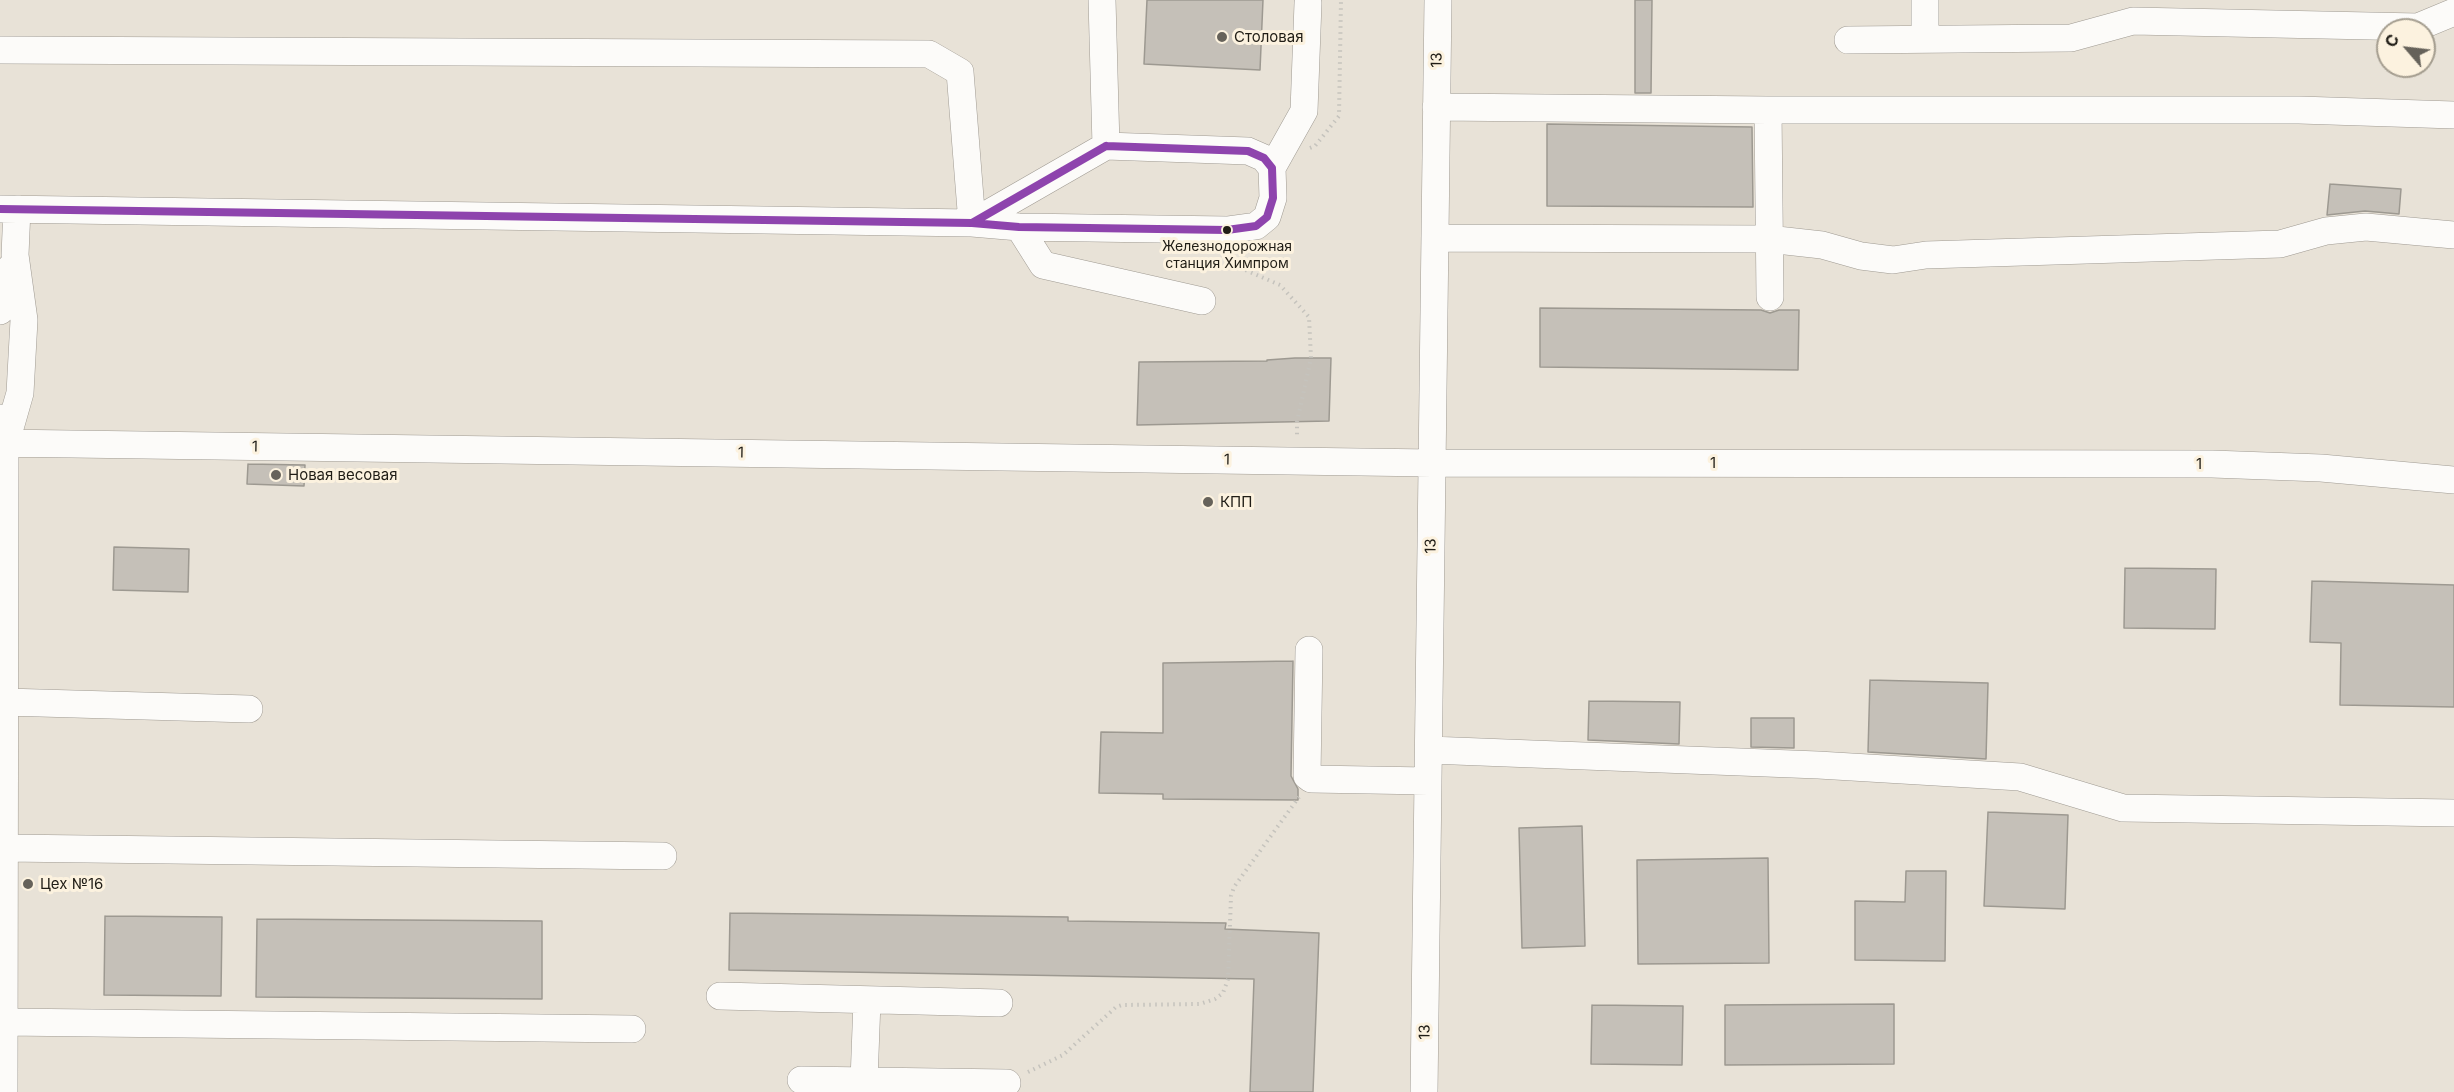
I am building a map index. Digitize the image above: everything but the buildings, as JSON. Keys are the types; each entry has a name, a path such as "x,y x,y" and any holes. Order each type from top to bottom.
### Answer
{"street":[{"path":"1102,0 1106,146"},
{"name":"13","path":"1424,1092 1438,0"},
{"path":"1924,39 1925,0"},
{"path":"0,311 7,254 8,209 972,223 1019,227 1227,231 1256,226 1267,217 1273,198 1272,168 1304,111 1308,3"},
{"path":"1848,40 2071,38 2133,21 2418,27 2454,12"},
{"path":"0,50 929,54 960,72 972,223"},
{"path":"1436,107 1768,110 2299,110 2454,115"},
{"path":"1768,110 1770,297"},
{"path":"972,223 1106,146 1248,151 1264,158 1272,168"},
{"path":"1019,227 1043,265 1202,302"},
{"path":"1435,238 1768,239 1822,245 1861,256 1893,260 1926,255 2280,244 2326,231 2366,227 2454,235"},
{"path":"3,443 20,393 24,320 7,254"},
{"path":"0,417 3,443 5,702 4,1092"},
{"name":"1","path":"3,443 1432,463 2212,464 2321,468 2454,480"},
{"path":"1309,650 1307,776 1311,779 1428,782"},
{"path":"5,702 249,709"},
{"path":"1429,750 1818,765 2020,777 2123,807 2454,813"},
{"path":"5,848 663,856"},
{"path":"720,996 999,1003"},
{"path":"864,1081 867,1001"},
{"path":"4,1022 632,1029"},
{"path":"801,1080 967,1087 1007,1083"}],"path":[{"path":"1229,263 1280,285 1309,317 1311,358 1297,422"},
{"path":"1007,1083 1063,1055 1116,1006 1200,1004 1215,999 1223,993 1228,979 1231,896 1234,887 1311,779"}],"transit line":[{"path":"1106,146 1248,151 1264,158 1272,168 1273,198 1267,217 1256,226 1227,230 1019,227 972,223 1106,146"},
{"path":"0,209 972,223"}],"place":[{"name":"Столовая","path":"1222,37"},
{"name":"Железнодорожная станция Химпром","path":"1227,230"},
{"name":"Новая весовая","path":"276,475"},
{"name":"КПП","path":"1208,502"},
{"name":"Цех №16","path":"28,884"}]}
